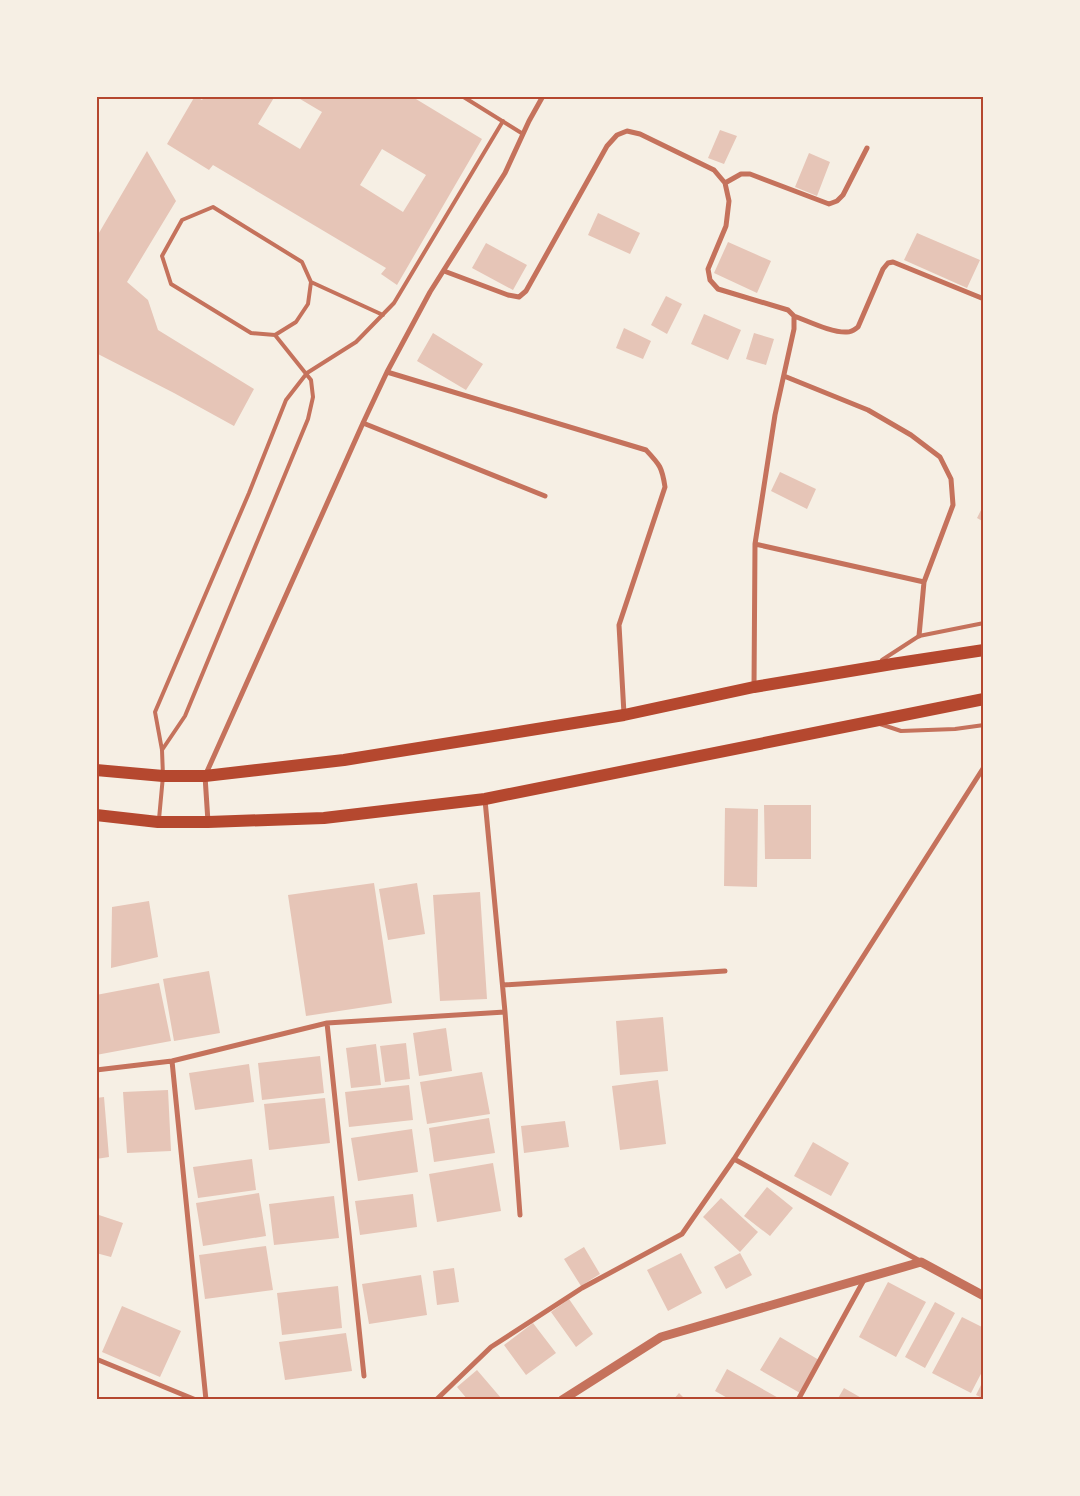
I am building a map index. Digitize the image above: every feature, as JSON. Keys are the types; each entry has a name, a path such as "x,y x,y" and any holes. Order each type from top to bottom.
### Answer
{"main road":[{"path":"96,770 163,776 205,776 344,760 624,715 754,687 984,650"},
{"path":"96,815 158,822 324,818 485,799 984,699"}],"street":[{"path":"208,822 205,776 363,424 387,372 430,292 505,173 543,96"},
{"path":"444,271 508,295 519,297 526,292 607,146 617,135 627,131 640,134 714,170 725,183 729,200 726,226 708,269 710,280 718,289 788,310 794,316 836,331 846,332 858,327 884,269 893,262 984,299"},
{"path":"725,183 741,174 750,174 829,204 837,201 843,194 866,148"},
{"path":"754,687 754,544 775,415 794,329 794,316"},
{"path":"387,372 646,450 656,460 662,470 665,487 619,625 624,715"},
{"path":"784,376 868,410 911,436 940,457 951,479 953,505 924,582 919,636"},
{"path":"363,424 545,496"},
{"path":"754,544 924,582"},
{"path":"436,1400 491,1347 582,1288 682,1234 734,1159 984,767"},
{"path":"485,799 503,985 520,1215"},
{"path":"503,985 725,971"},
{"path":"96,1070 172,1061 327,1023 505,1012"},
{"path":"327,1023 364,1376"},
{"path":"172,1061 206,1400"},
{"path":"734,1159 984,1296"},
{"path":"562,1400 661,1337 921,1262"},
{"path":"798,1400 866,1278"},
{"path":"96,1358 196,1400"}],"lane":[{"path":"462,96 523,134"},
{"path":"158,822 163,776 162,750 155,712 249,493 286,400 307,373 356,342 394,303 503,121"},
{"path":"213,207 302,262 311,282 308,304 296,322 275,336 251,333 171,284 162,256 182,220 213,207"},
{"path":"311,282 383,315"},
{"path":"162,750 185,716 308,419 313,397 311,380 275,336"},
{"path":"872,667 919,636 984,623"},
{"path":"872,721 902,731 955,729 984,725"}],"building":[{"path":"195,96 202,100 205,96 275,96 258,124 300,149 322,112 295,96 411,96 482,139 397,285 381,274 386,268 213,165 209,170 167,144","holes":["382,149 426,175 403,212 360,185"]},
{"path":"720,130 737,136 724,164 708,158"},
{"path":"147,151 176,201 127,282 148,300 158,330 254,389 234,426 96,353 96,238"},
{"path":"809,153 830,162 817,196 795,187"},
{"path":"598,213 640,233 630,254 588,235"},
{"path":"917,233 980,260 967,288 904,260"},
{"path":"728,242 771,261 757,293 714,273"},
{"path":"486,243 527,265 513,290 472,268"},
{"path":"666,296 682,304 667,334 651,325"},
{"path":"704,314 741,330 728,360 691,344"},
{"path":"624,328 651,341 643,359 616,348"},
{"path":"433,333 483,364 466,390 417,361"},
{"path":"754,333 774,339 766,365 746,359"},
{"path":"780,472 816,489 807,509 771,491"},
{"path":"984,504 984,522 977,518"},
{"path":"764,805 811,805 811,859 765,859"},
{"path":"725,808 758,809 757,887 724,886"},
{"path":"374,883 392,1003 306,1016 288,895"},
{"path":"417,883 425,934 388,940 379,889"},
{"path":"480,892 487,999 440,1001 433,895"},
{"path":"149,901 158,957 111,968 112,907"},
{"path":"209,971 220,1033 174,1041 163,979"},
{"path":"159,983 171,1041 96,1055 96,995"},
{"path":"663,1017 668,1071 620,1075 616,1021"},
{"path":"446,1028 452,1071 419,1076 413,1033"},
{"path":"406,1043 410,1079 385,1082 380,1046"},
{"path":"376,1044 381,1085 351,1088 346,1048"},
{"path":"320,1056 324,1093 262,1100 258,1063"},
{"path":"249,1064 254,1102 195,1110 189,1073"},
{"path":"482,1072 490,1114 427,1124 420,1082"},
{"path":"658,1080 666,1144 620,1150 612,1086"},
{"path":"409,1085 413,1120 349,1127 345,1092"},
{"path":"168,1090 171,1151 127,1153 123,1092"},
{"path":"104,1097 109,1157 96,1159 96,1098"},
{"path":"325,1098 330,1143 269,1150 264,1104"},
{"path":"489,1118 495,1153 434,1162 429,1128"},
{"path":"565,1121 569,1147 524,1153 521,1126"},
{"path":"412,1129 418,1172 358,1181 351,1138"},
{"path":"813,1142 849,1163 831,1196 794,1176"},
{"path":"252,1159 256,1190 198,1198 193,1167"},
{"path":"493,1163 501,1211 437,1222 429,1174"},
{"path":"767,1187 793,1208 770,1236 744,1216"},
{"path":"259,1193 266,1236 203,1246 196,1203"},
{"path":"413,1194 417,1227 360,1235 355,1201"},
{"path":"334,1196 339,1238 274,1245 269,1204"},
{"path":"721,1198 758,1232 740,1252 703,1217"},
{"path":"96,1214 123,1223 111,1257 96,1253"},
{"path":"266,1246 273,1290 205,1299 199,1255"},
{"path":"584,1247 600,1274 581,1286 564,1259"},
{"path":"681,1253 702,1293 668,1311 647,1270"},
{"path":"740,1253 752,1275 726,1289 714,1267"},
{"path":"454,1268 459,1302 437,1305 433,1271"},
{"path":"421,1275 427,1315 369,1324 362,1284"},
{"path":"888,1282 926,1302 896,1357 859,1337"},
{"path":"338,1286 342,1328 282,1335 277,1293"},
{"path":"569,1299 593,1334 576,1347 551,1312"},
{"path":"935,1302 955,1313 925,1368 905,1357"},
{"path":"122,1306 181,1331 160,1377 102,1352"},
{"path":"962,1317 984,1328 984,1368 971,1393 932,1373"},
{"path":"533,1323 556,1353 526,1375 504,1345"},
{"path":"346,1333 352,1371 285,1380 279,1342"},
{"path":"780,1337 819,1360 800,1393 760,1370"},
{"path":"727,1369 782,1400 731,1400 715,1391"},
{"path":"477,1370 501,1398 499,1400 468,1400 457,1387"},
{"path":"984,1379 984,1399 976,1395"},
{"path":"844,1388 865,1400 837,1400"},
{"path":"679,1393 686,1400 673,1400"}]}
